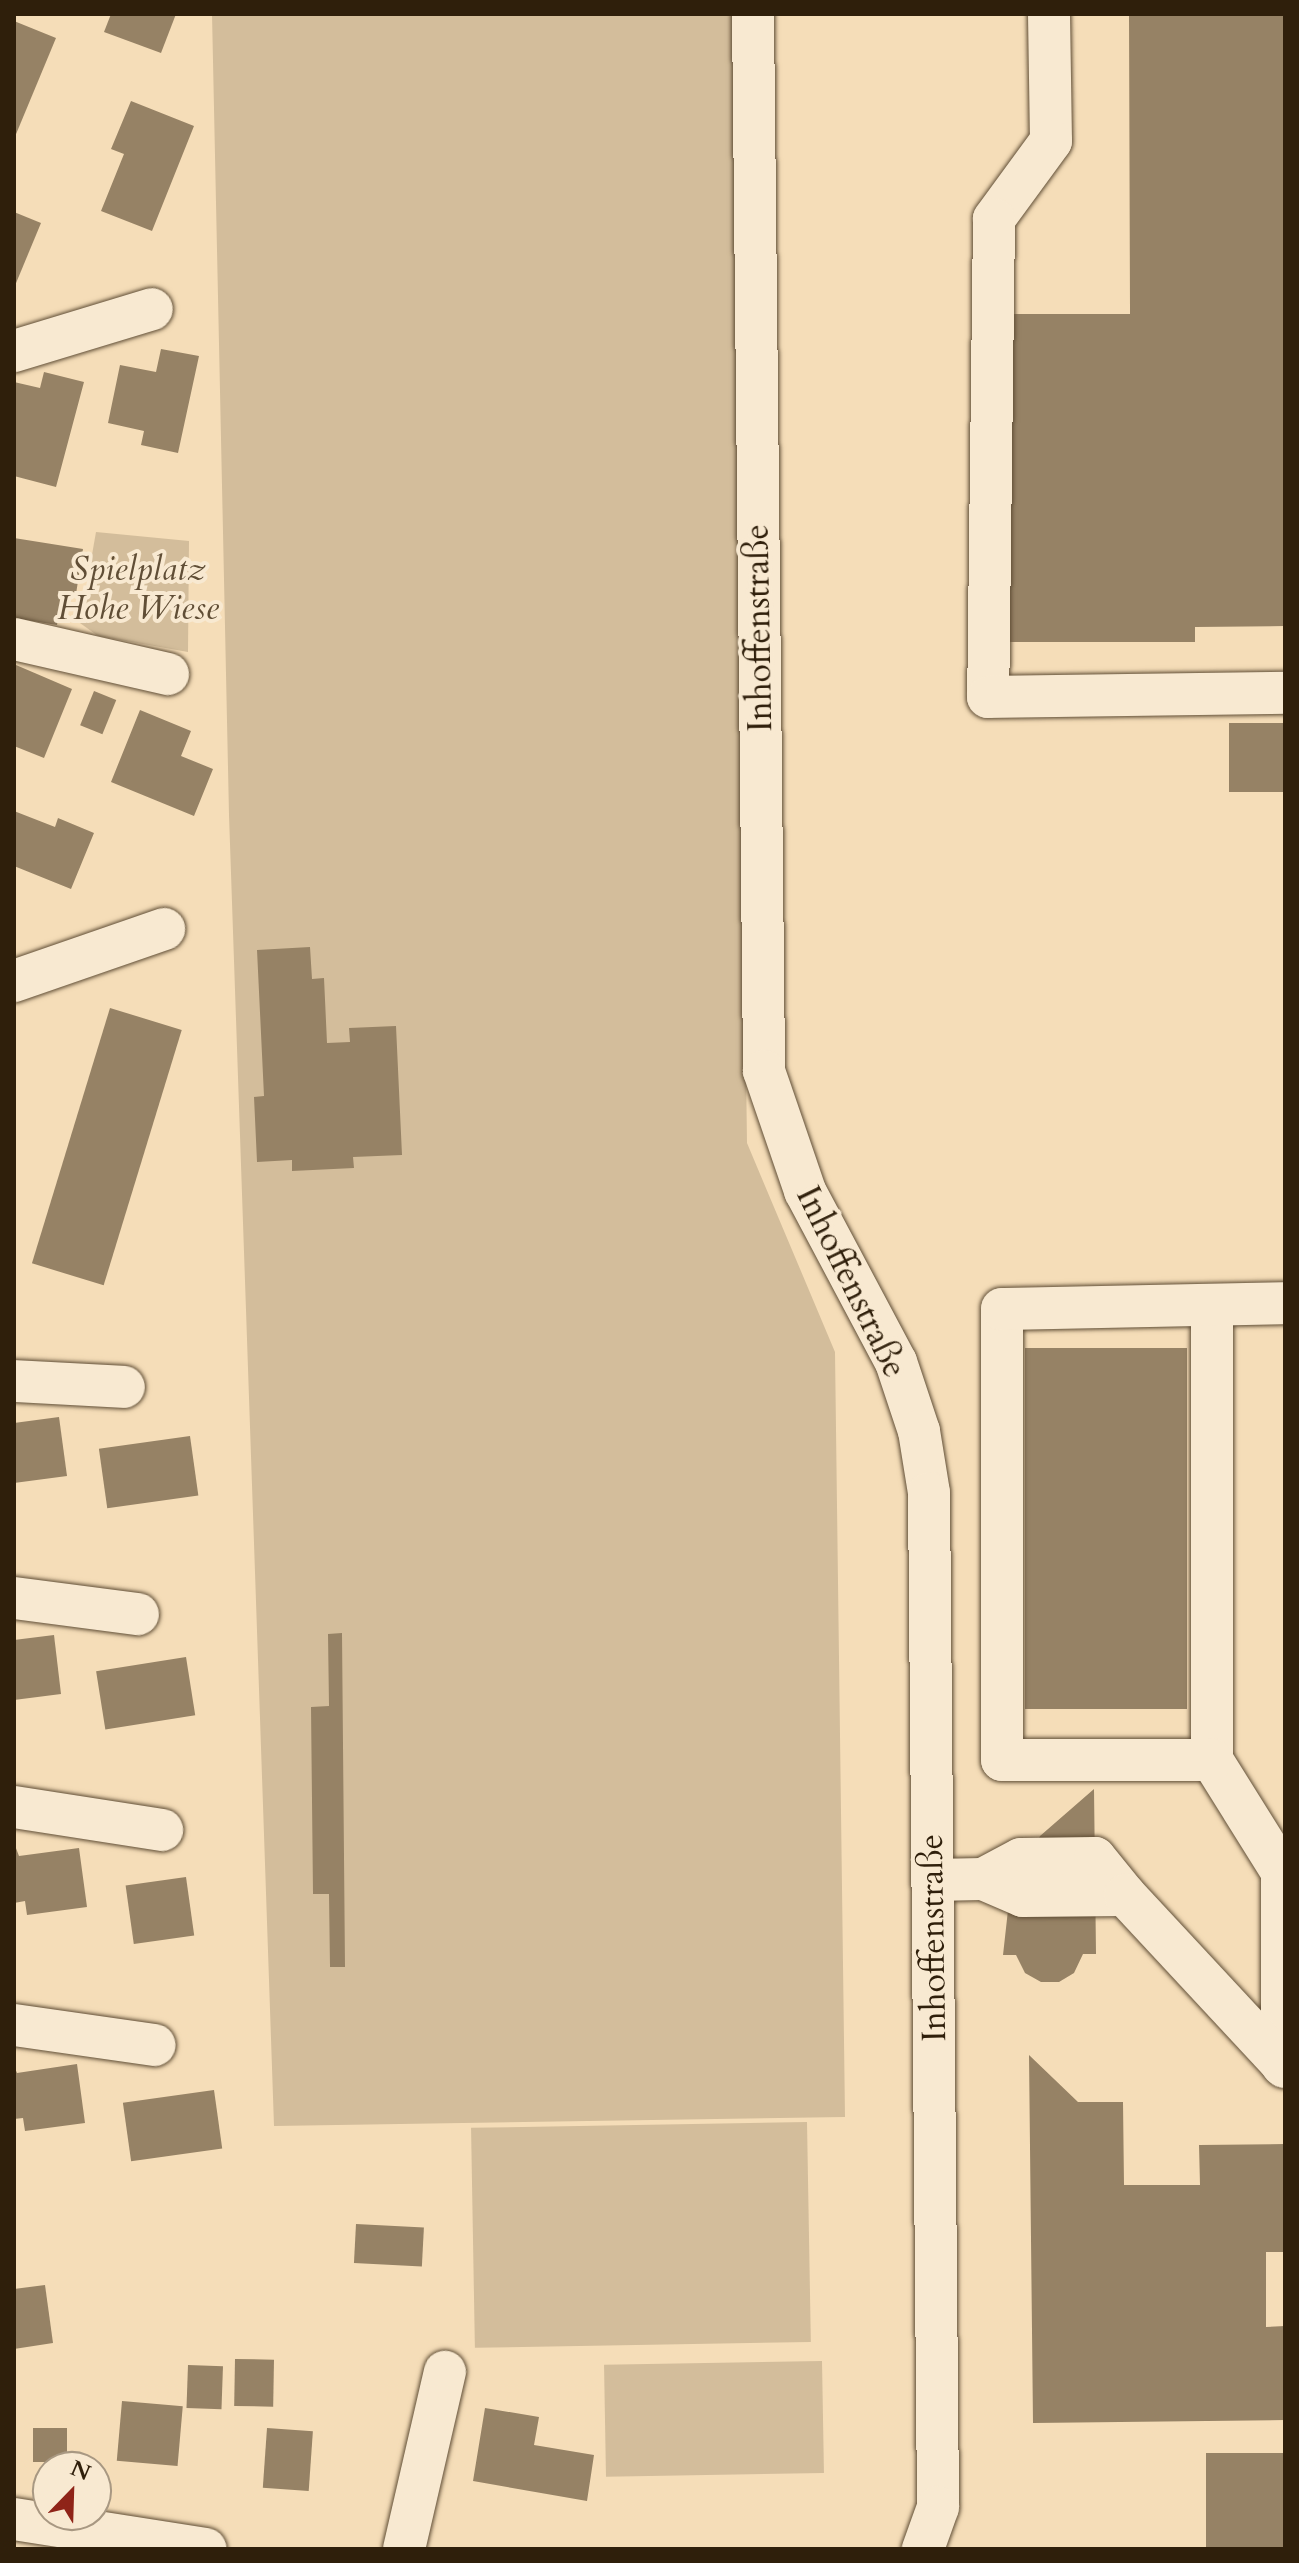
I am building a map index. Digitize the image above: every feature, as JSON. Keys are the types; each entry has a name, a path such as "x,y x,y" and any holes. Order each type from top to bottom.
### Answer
{"street":[{"name":"Inhoffenstraße","path":"753,14 764,1071 805,1191 896,1362 919,1431 929,1493 938,2507 923,2549"},
{"path":"1049,14 1051,141 994,219 988,697 1285,693"},
{"path":"14,351 152,309"},
{"path":"14,639 168,674"},
{"path":"14,981 164,929"},
{"path":"1212,1760 1002,1760 1002,1309 1285,1303"},
{"path":"1212,1305 1212,1760 1282,1872 1284,2066"},
{"path":"14,1381 124,1387"},
{"path":"14,1598 138,1614"},
{"path":"14,1807 162,1830"},
{"path":"932,1880 983,1879 1023,1896 1125,1895 1284,2066"},
{"path":"14,2025 155,2045"},
{"path":"404,2549 445,2372"},
{"path":"14,2519 206,2549"}],"green space":[{"path":"212,14 732,14 747,1143 835,1352 845,2117 274,2126 229,815"},
{"name":"Spielplatz Hohe Wiese","path":"96,532 189,541 188,652 98,636 80,623"},
{"path":"807,2122 811,2342 475,2348 471,2128"},
{"path":"822,2361 824,2473 606,2477 604,2365"}],"building":[{"path":"111,14 176,14 161,53 104,32"},
{"path":"1129,14 1285,14 1285,626 1195,627 1195,642 1009,642 1008,314 1130,314"},
{"path":"14,21 56,38 14,139"},
{"path":"131,101 194,126 152,231 101,211 124,154 111,149"},
{"path":"14,212 41,223 14,288"},
{"path":"161,349 199,356 178,453 141,445 144,431 108,423 120,365 156,372"},
{"path":"44,372 84,382 56,487 14,476 14,382 40,388"},
{"path":"14,538 83,549 76,594 62,592 57,625 14,618"},
{"path":"16,665 72,689 44,758 14,746"},
{"path":"94,691 116,700 102,734 80,725"},
{"path":"140,710 191,731 181,756 213,769 194,816 111,782"},
{"path":"1229,723 1285,723 1285,792 1229,792"},
{"path":"14,811 55,827 58,818 94,833 71,889 14,866"},
{"path":"310,947 312,979 324,978 327,1043 350,1042 349,1028 396,1026 402,1155 353,1157 354,1168 292,1171 292,1160 257,1162 254,1097 264,1096 257,950"},
{"path":"110,1008 182,1030 104,1285 32,1263"},
{"path":"1025,1348 1187,1348 1187,1709 1025,1709"},
{"path":"59,1417 67,1476 14,1483 14,1423"},
{"path":"190,1436 198,1495 107,1508 99,1449"},
{"path":"342,1633 345,1967 330,1967 329,1894 313,1894 311,1707 329,1706 328,1634"},
{"path":"54,1635 61,1694 14,1700 14,1640"},
{"path":"186,1657 195,1715 105,1730 96,1671"},
{"path":"1094,1789 1096,1954 1083,1954 1074,1973 1059,1982 1041,1982 1025,1973 1016,1955 1003,1955 1009,1901 1040,1836"},
{"path":"14,1843 19,1856 79,1848 87,1907 27,1915 25,1901 14,1903"},
{"path":"186,1877 194,1935 134,1944 126,1885"},
{"path":"1029,2055 1078,2102 1123,2102 1124,2185 1200,2185 1199,2145 1285,2144 1285,2252 1266,2252 1266,2327 1285,2326 1285,2420 1033,2423"},
{"path":"77,2064 85,2123 25,2131 23,2118 14,2119 14,2066 17,2073"},
{"path":"214,2090 222,2148 131,2161 123,2103"},
{"path":"356,2224 424,2228 422,2267 354,2263"},
{"path":"45,2285 53,2343 14,2349 14,2289"},
{"path":"235,2359 274,2360 273,2407 234,2406"},
{"path":"188,2365 223,2366 221,2409 186,2408"},
{"path":"122,2401 183,2406 178,2466 117,2461"},
{"path":"485,2408 539,2417 534,2445 594,2455 587,2501 473,2481"},
{"path":"33,2428 67,2428 67,2451 33,2451"},
{"path":"267,2428 313,2431 309,2491 263,2488"},
{"path":"1206,2453 1285,2453 1285,2549 1206,2549"}]}
